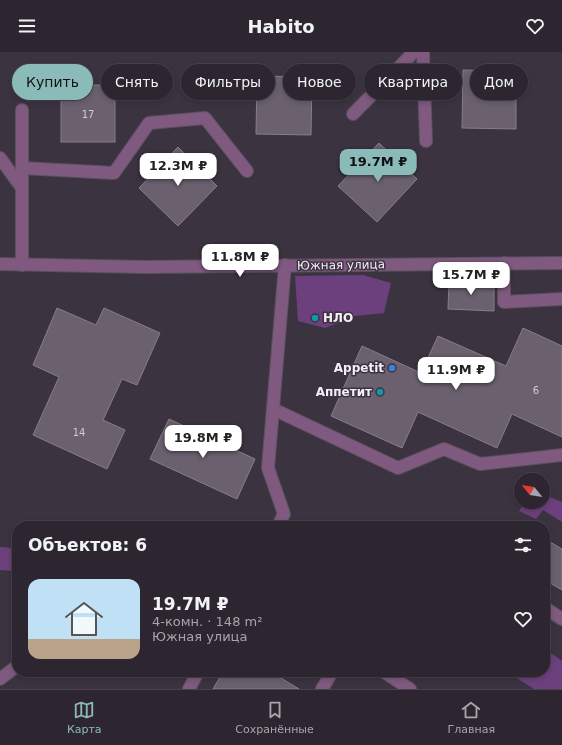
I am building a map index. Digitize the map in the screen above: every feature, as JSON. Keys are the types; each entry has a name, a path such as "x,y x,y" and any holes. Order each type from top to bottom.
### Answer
{"street":[{"path":"353,114 414,52"},
{"path":"423,52 426,141"},
{"path":"22,110 22,265"},
{"path":"22,168 114,173 149,123 205,118 247,171"},
{"path":"0,158 22,188"},
{"path":"504,263 504,302 562,299"},
{"name":"Южная улица","path":"0,264 144,267 562,263"},
{"path":"280,521 284,514 268,468 285,265"},
{"path":"273,409 398,468 444,450 480,464 562,455"},
{"path":"550,611 562,618"},
{"path":"0,679 12,670"},
{"path":"189,689 195,677"},
{"path":"322,689 329,677"},
{"path":"392,677 410,689"}],"shaded area":[{"path":"363,275 391,283 384,313 355,316 325,328 298,321 295,276"},
{"path":"550,497 562,502 562,522 543,510 536,519 519,511 520,509 550,509"},
{"path":"0,547 12,548 12,571 0,570"},
{"path":"550,653 562,661 562,689 534,689 515,677 550,677"}],"building":[{"path":"463,70 470,70 470,100 516,100 516,129 462,128"},
{"path":"275,76 283,76 283,100 312,100 311,135 256,134 257,100 275,100"},
{"path":"93,85 101,85 101,100 115,100 115,142 61,142 61,100 93,100"},
{"path":"379,143 417,179 377,222 338,186"},
{"path":"178,147 217,186 178,226 139,188"},
{"path":"449,281 494,282 494,311 448,309"},
{"path":"57,308 96,325 104,308 160,333 137,385 122,379 103,420 125,430 107,469 33,435 59,377 33,365"},
{"path":"523,328 562,346 562,437 512,414 497,448 418,412 402,448 331,416 362,346 421,373 438,336 506,366"},
{"path":"169,419 255,459 237,499 150,459"},
{"path":"550,542 562,549 562,590 550,583"},
{"path":"220,677 279,677 299,689 213,689"}],"place":[{"name":"НЛО","path":"315,318"},
{"name":"Appetit","path":"392,368"},
{"name":"Аппетит","path":"380,392"}]}
